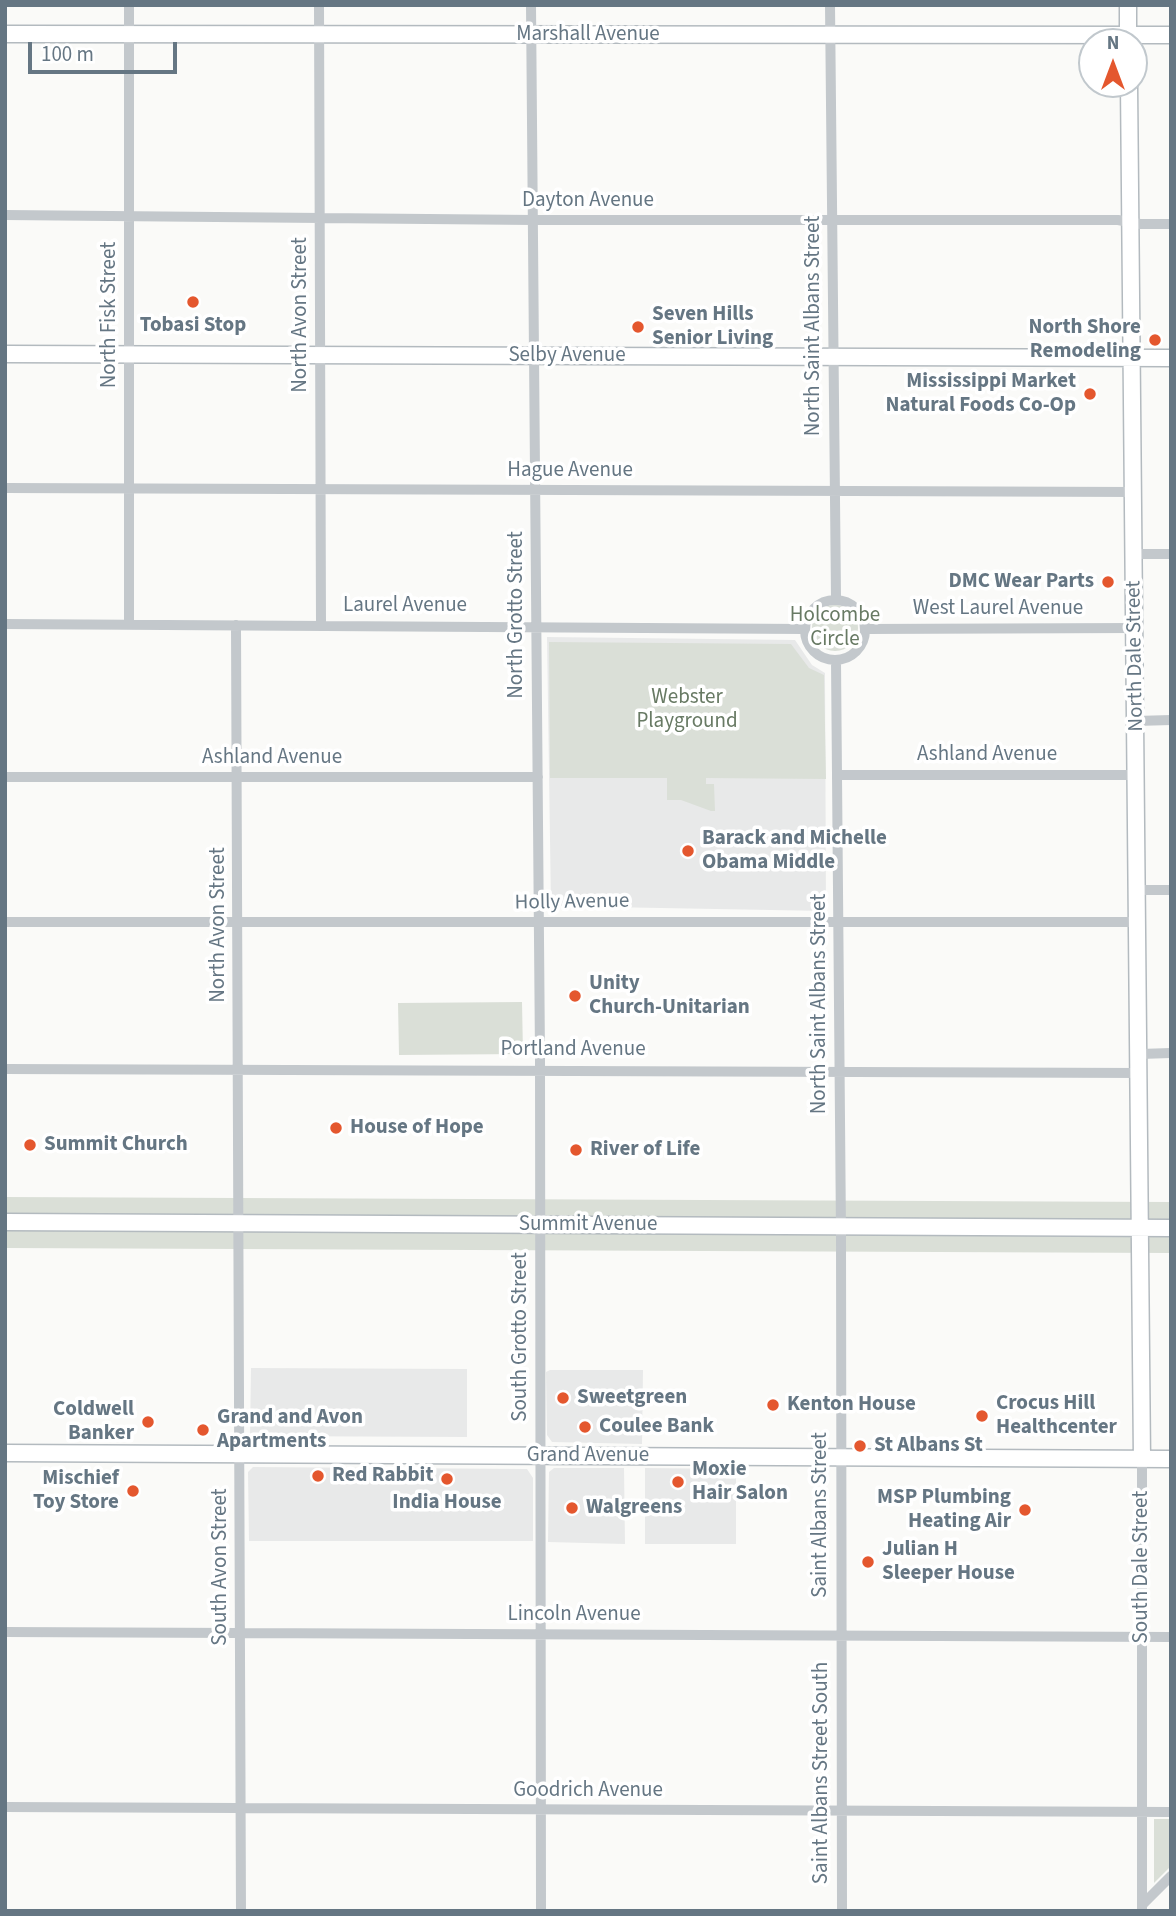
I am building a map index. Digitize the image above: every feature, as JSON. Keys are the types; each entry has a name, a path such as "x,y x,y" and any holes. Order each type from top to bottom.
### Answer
{"street":[{"name":"North Fisk Street","path":"129,5 129,625"},
{"name":"North Avon Street","path":"319,5 321,625"},
{"name":"North Grotto Street","path":"531,5 540,1225"},
{"name":"North Saint Albans Street","path":"830,5 836,598"},
{"path":"1128,5 1128,28"},
{"name":"Marshall Avenue","path":"5,34 830,35 1078,38"},
{"name":"Marshall Avenue","path":"1148,37 1171,35"},
{"name":"North Dale Street","path":"1129,98 1141,1228"},
{"name":"Dayton Avenue","path":"5,215 533,220 1118,220 1171,224"},
{"name":"Selby Avenue","path":"5,354 1171,358"},
{"name":"Hague Avenue","path":"5,488 1134,492"},
{"path":"1135,554 1171,554"},
{"path":"836,598 855,606 861,613 865,629 859,649 851,656 836,661 817,654 805,638 804,629 814,607 836,598"},
{"name":"Laurel Avenue","path":"5,624 804,629"},
{"name":"North Avon Street","path":"236,625 239,1224"},
{"name":"West Laurel Avenue","path":"865,629 1135,628"},
{"name":"North Saint Albans Street","path":"836,661 841,1226"},
{"path":"1136,721 1171,720"},
{"name":"Ashland Avenue","path":"837,775 1137,775"},
{"name":"Ashland Avenue","path":"5,777 538,777"},
{"path":"1139,890 1171,890"},
{"name":"Holly Avenue","path":"5,922 1139,922"},
{"path":"1140,1054 1171,1053"},
{"name":"Portland Avenue","path":"5,1069 1140,1073"},
{"name":"Summit Avenue","path":"5,1222 1171,1228"},
{"name":"South Avon Street","path":"239,1224 241,1911"},
{"name":"South Grotto Street","path":"540,1225 541,1911"},
{"name":"Saint Albans Street","path":"840,1635 841,1226"},
{"name":"South Dale Street","path":"1141,1228 1142,1908"},
{"name":"Grand Avenue","path":"5,1453 1171,1459"},
{"name":"Lincoln Avenue","path":"5,1632 1171,1637"},
{"name":"Saint Albans Street South","path":"840,1635 842,1911"},
{"name":"Goodrich Avenue","path":"5,1807 1171,1812"},
{"path":"1142,1908 1171,1876"}],"shaded area":[{"path":"547,637 795,640 812,665 825,673 826,911 551,906"},
{"path":"251,1368 467,1369 467,1437 250,1436"},
{"path":"643,1370 642,1444 552,1442 547,1435 546,1372"},
{"path":"253,1467 527,1469 533,1478 533,1541 249,1541 248,1472"},
{"path":"554,1468 624,1468 625,1544 548,1542 549,1472"},
{"path":"645,1468 736,1469 736,1544 645,1544"}],"green space":[{"name":"Holcombe Circle","path":"835,605 844,606 851,612 857,619 857,637 851,644 844,650 835,651 826,650 819,644 813,637 812,628 813,619 819,612 826,606"},
{"name":"Webster Playground","path":"549,642 791,644 809,668 824,675 826,779 706,778 706,784 714,784 715,811 711,811 681,800 667,800 667,778 550,778"},
{"path":"522,1002 523,1054 399,1055 398,1003"},
{"path":"5,1197 1171,1202 1171,1253 5,1248"},
{"path":"1154,1819 1171,1819 1171,1866 1154,1883"}],"place":[{"name":"Tobasi Stop","path":"193,302"},
{"name":"Seven Hills Senior Living","path":"638,327"},
{"name":"North Shore Remodeling","path":"1155,340"},
{"name":"Mississippi Market Natural Foods Co-Op","path":"1090,394"},
{"name":"DMC Wear Parts","path":"1108,582"},
{"name":"Barack and Michelle Obama Middle","path":"688,851"},
{"name":"Unity Church-Unitarian","path":"575,996"},
{"name":"House of Hope","path":"336,1128"},
{"name":"Summit Church","path":"30,1145"},
{"name":"River of Life","path":"576,1150"},
{"name":"Sweetgreen","path":"563,1398"},
{"name":"Kenton House","path":"773,1405"},
{"name":"Crocus Hill Healthcenter","path":"982,1416"},
{"name":"Coldwell Banker","path":"148,1422"},
{"name":"Coulee Bank","path":"585,1427"},
{"name":"Grand and Avon Apartments","path":"203,1430"},
{"name":"St Albans St","path":"860,1446"},
{"name":"Red Rabbit","path":"318,1476"},
{"name":"India House","path":"447,1479"},
{"name":"Moxie Hair Salon","path":"678,1482"},
{"name":"Mischief Toy Store","path":"133,1491"},
{"name":"Walgreens","path":"572,1508"},
{"name":"MSP Plumbing Heating Air","path":"1025,1510"},
{"name":"Julian H Sleeper House","path":"868,1562"}]}
